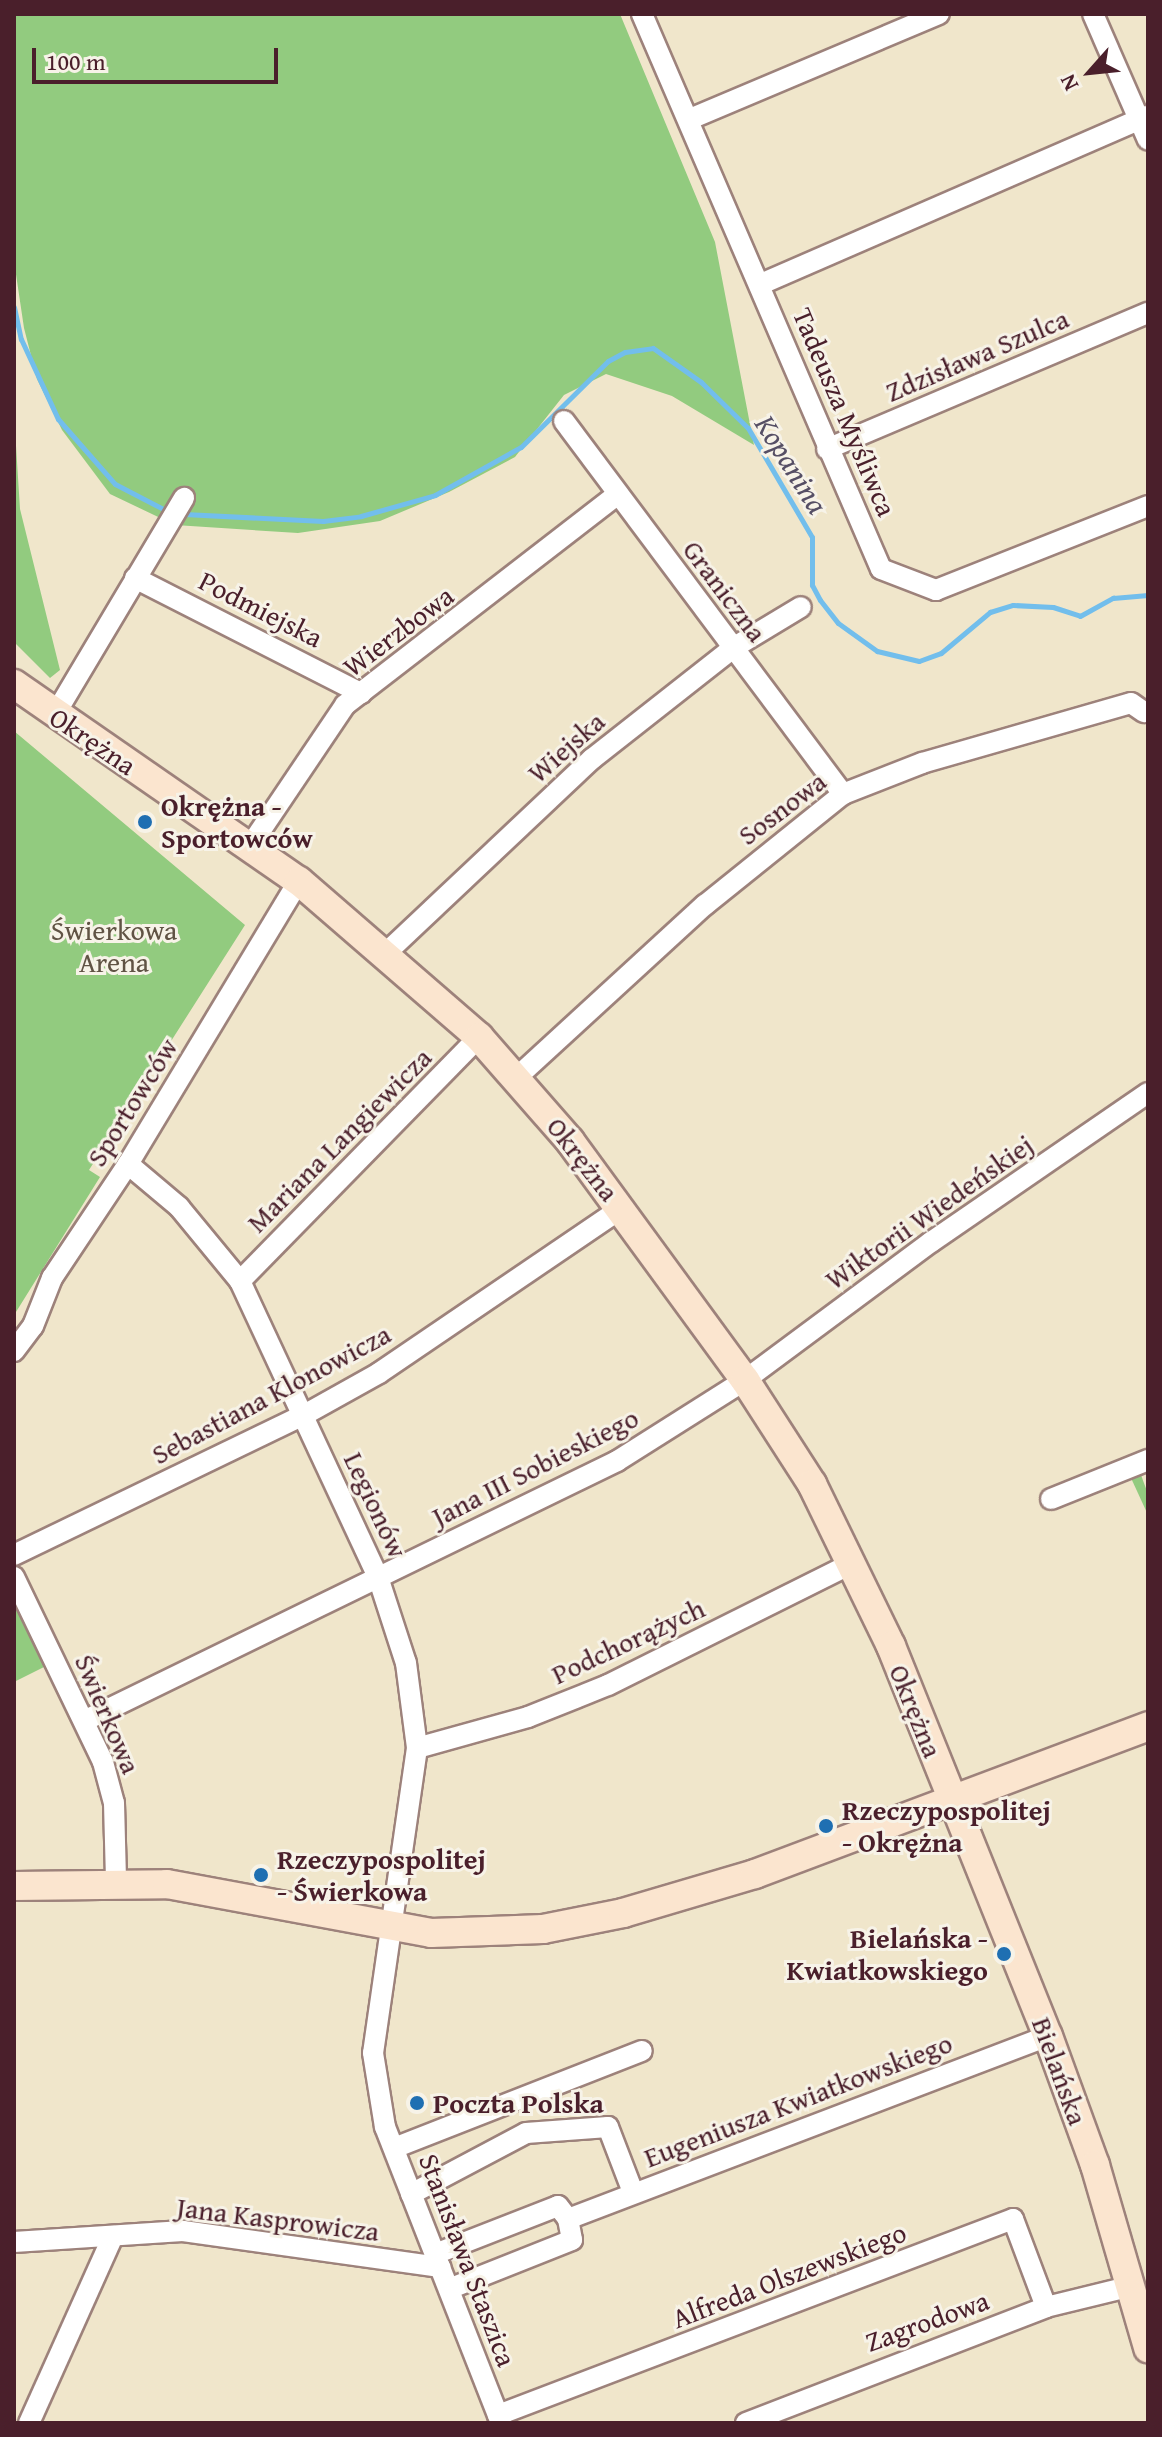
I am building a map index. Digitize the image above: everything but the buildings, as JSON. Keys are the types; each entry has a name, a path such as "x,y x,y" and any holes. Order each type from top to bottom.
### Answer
{"street":[{"name":"Tadeusza Myśliwca","path":"642,14 690,119 827,449 881,569 936,590 1148,506"},
{"path":"690,119 939,14"},
{"path":"1093,14 1143,118 1148,140"},
{"path":"761,284 1143,118"},
{"name":"Zdzisława Szulca","path":"827,449 1148,313"},
{"name":"Graniczna","path":"564,421 843,794"},
{"name":"Wierzbowa","path":"250,846 316,742 361,693 617,495"},
{"path":"54,716 184,498"},
{"name":"Podmiejska","path":"135,578 361,693"},
{"name":"Wiejska","path":"386,953 592,759 733,648 801,607"},
{"name":"Okrężna","path":"14,684 54,716 299,881 386,953 479,1037 517,1077 622,1208 745,1380 812,1484 853,1563 953,1801"},
{"name":"Sosnowa","path":"517,1077 705,905 843,794 922,763 1131,703 1144,712"},
{"name":"Sportowców","path":"14,1351 33,1326 52,1278 128,1164 299,881"},
{"name":"Mariana Langiewicza","path":"240,1281 479,1037"},
{"name":"Wiktorii Wiedeńskiej","path":"745,1380 931,1242 1148,1093"},
{"name":"Legionów","path":"128,1164 179,1207 240,1281 378,1577 406,1663 417,1748 390,1927"},
{"name":"Sebastiana Klonowicza","path":"14,1555 304,1415 457,1323 622,1208"},
{"name":"Jana III Sobieskiego","path":"86,1720 617,1461 745,1380"},
{"path":"1051,1499 1148,1460"},
{"name":"Podchorążych","path":"417,1748 528,1717 608,1685 853,1563"},
{"name":"Świerkowa","path":"14,1577 86,1720 114,1803 116,1881"},
{"path":"14,1886 116,1881 228,1893 390,1927 475,1936 611,1916 755,1874 1148,1726"},
{"name":"Bielańska","path":"953,1801 1048,2036 1146,2331"},
{"name":"Stanisława Staszica","path":"390,1927 373,2053 394,2148 500,2419"},
{"name":"Eugeniusza Kwiatkowskiego","path":"568,2219 1048,2036"},
{"path":"394,2148 642,2051"},
{"path":"411,2194 526,2133 608,2127 633,2192"},
{"path":"438,2260 558,2206 568,2219 572,2240 449,2289"},
{"name":"Alfreda Olszewskiego","path":"500,2419 1013,2219 1046,2307"},
{"name":"Jana Kasprowicza","path":"14,2242 183,2231 438,2260"},
{"path":"29,2423 113,2236"},
{"name":"Zagrodowa","path":"746,2423 1046,2307 1132,2286"}],"green space":[{"path":"14,14 620,14 715,242 754,445 672,396 606,374 564,395 515,457 449,492 380,521 298,533 175,525 110,494 62,430 37,379 24,328 14,261"},
{"path":"14,414 20,509 60,670 50,678 14,642"},
{"name":"Świerkowa Arena","path":"14,731 245,925 89,1170 100,1177 16,1312"},
{"path":"1141,1475 1148,1494 1148,1515 1131,1478"},
{"path":"14,1595 48,1665 14,1682"}],"waterway":[{"name":"Kopanina","path":"14,307 21,339 58,419 115,484 167,511"},
{"name":"Kopanina","path":"184,514 323,521 361,516 435,495 521,447 608,361 625,352 653,348 701,382 748,428 812,537 812,585 820,600 838,623 877,651 919,661 941,653 990,612 1013,605 1053,607 1080,616 1113,598 1148,595"}],"place":[{"name":"Okrężna - Sportowców","path":"145,822"},
{"name":"Rzeczypospolitej - Okrężna","path":"826,1826"},
{"name":"Rzeczypospolitej - Świerkowa","path":"261,1875"},
{"name":"Bielańska - Kwiatkowskiego","path":"1004,1954"},
{"name":"Poczta Polska","path":"417,2103"}]}
